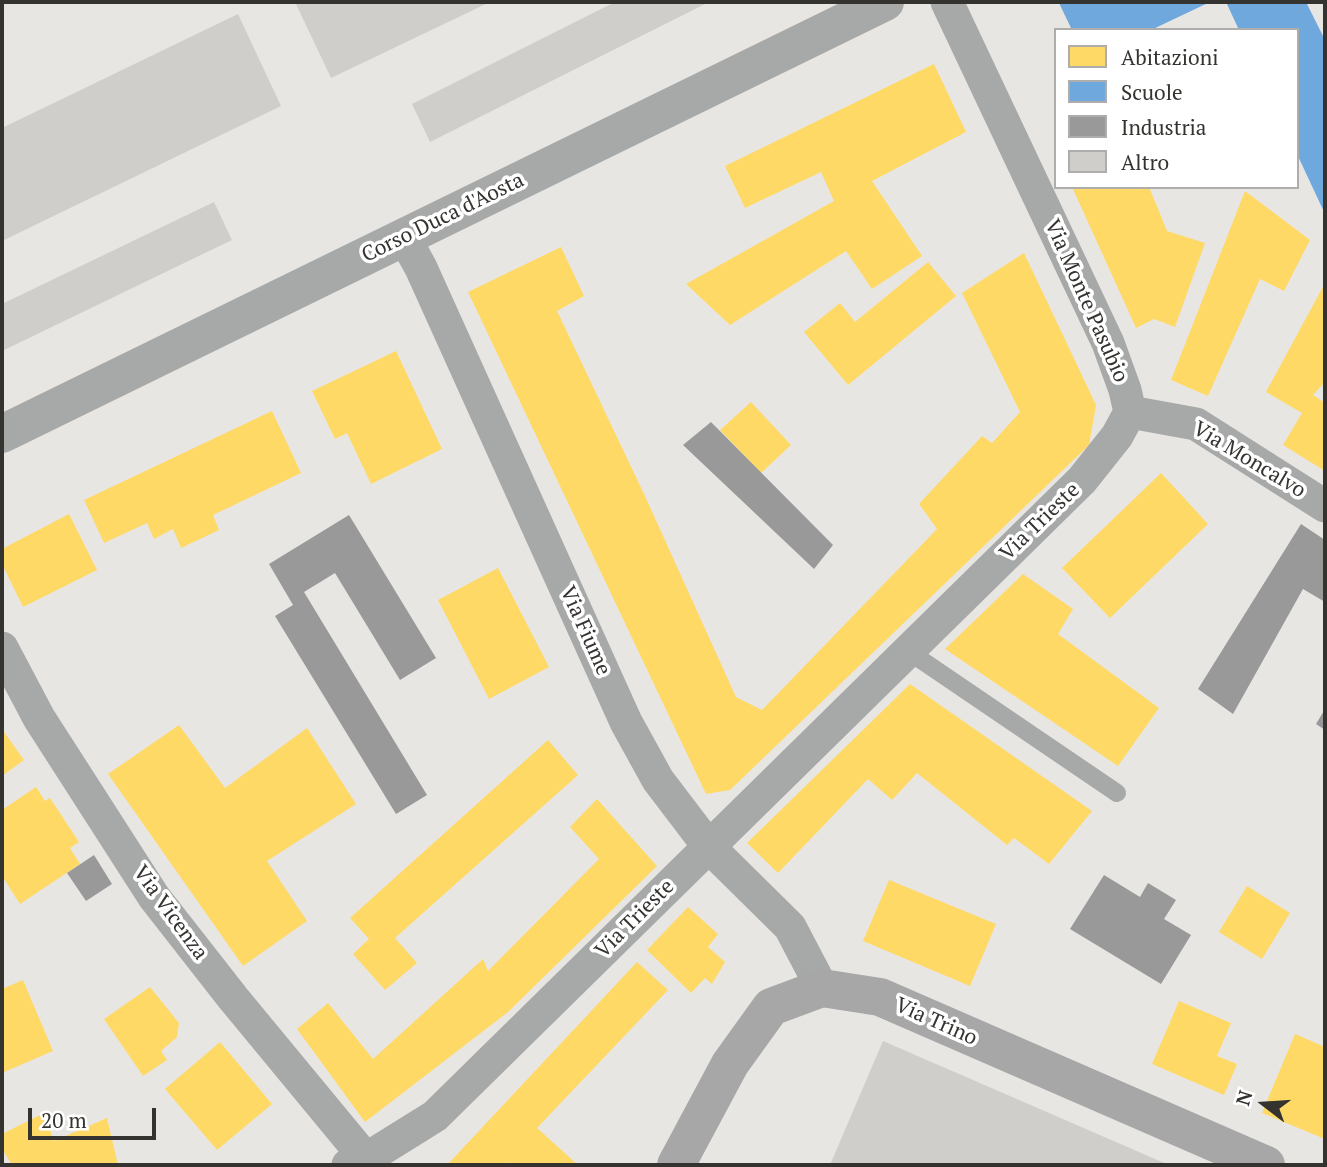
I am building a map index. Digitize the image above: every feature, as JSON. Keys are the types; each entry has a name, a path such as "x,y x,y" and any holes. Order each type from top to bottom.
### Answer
{"main road":[{"name":"Via Trino","path":"676,1165 730,1064 771,1007 822,988 880,997 1266,1165"}],"street":[{"name":"Corso Duca d'Aosta","path":"2,434 885,2"},
{"name":"Via Monte Pasubio","path":"947,2 1108,343 1130,412"},
{"name":"Via Fiume","path":"404,237 421,268 626,722 659,780 709,847 790,928 822,988"},
{"name":"Via Moncalvo","path":"1130,412 1196,424 1325,506"},
{"name":"Via Trieste","path":"361,1163 435,1116 1082,480 1117,436 1130,412"},
{"name":"Via Vicenza","path":"2,648 39,718 154,897 361,1163"}],"lane":[{"path":"908,651 1117,793"}],"building: Abitazioni":[{"path":"934,64 966,132 872,181 922,256 872,289 846,251 730,325 686,284 834,201 821,172 745,208 725,166"},
{"path":"1073,189 1150,189 1167,231 1205,243 1175,327 1154,319 1136,328"},
{"path":"1245,191 1310,240 1284,291 1260,279 1208,396 1171,380"},
{"path":"561,247 584,296 557,311 736,697 762,710 937,529 919,504 982,436 992,443 1020,412 962,293 1024,253 1096,405 1089,445 730,790 706,794 468,292"},
{"path":"928,262 956,296 848,385 804,332 840,303 855,322"},
{"path":"1325,283 1325,382 1313,395 1325,403 1325,471 1283,445 1302,413 1266,392"},
{"path":"396,351 442,449 371,484 347,433 335,439 312,391"},
{"path":"751,402 791,445 761,473 720,430"},
{"path":"272,411 301,473 213,515 219,530 181,548 173,529 154,539 147,523 104,543 84,500"},
{"path":"1161,473 1208,524 1110,618 1062,568"},
{"path":"69,514 97,570 23,607 2,564 2,549"},
{"path":"498,568 549,667 489,699 438,600"},
{"path":"1023,574 1073,609 1058,634 1159,708 1118,766 945,649"},
{"path":"910,684 1092,811 1049,864 1014,838 1007,845 917,773 892,800 868,779 778,873 747,843"},
{"path":"179,725 225,788 307,728 356,804 267,861 307,921 243,966 108,774"},
{"path":"2,729 24,760 2,776"},
{"path":"548,740 578,775 395,938 417,963 385,990 353,954 369,939 350,918"},
{"path":"36,787 45,801 50,798 79,842 70,848 80,864 20,904 2,876 2,810"},
{"path":"597,799 657,866 508,1012 365,1122 297,1029 328,1003 373,1059 483,959 488,971 599,859 570,827"},
{"path":"889,880 996,924 970,986 863,941"},
{"path":"1247,886 1290,913 1262,959 1219,932"},
{"path":"688,907 718,934 708,947 725,962 712,984 705,978 691,993 647,950"},
{"path":"637,962 668,990 537,1128 578,1165 513,1165 509,1162 506,1165 447,1165"},
{"path":"23,980 53,1051 2,1073 2,989"},
{"path":"150,987 179,1023 177,1037 161,1051 167,1060 143,1076 104,1019"},
{"path":"1179,1001 1231,1023 1217,1056 1237,1064 1224,1095 1152,1064"},
{"path":"1295,1034 1325,1047 1325,1139 1262,1113"},
{"path":"220,1042 272,1104 217,1150 165,1089"},
{"path":"44,1113 54,1141 107,1118 118,1165 12,1165 2,1149 2,1134"}],"building: Scuole":[{"path":"1210,2 1155,28 1071,28 1059,3"},
{"path":"1226,2 1306,2 1325,40 1325,214 1299,158 1299,28 1238,28"}],"building: Industria":[{"path":"711,422 833,545 814,569 683,445"},
{"path":"349,515 436,658 400,680 335,573 304,592 427,795 396,814 275,616 293,605 269,564"},
{"path":"1301,524 1325,540 1325,602 1303,589 1233,714 1198,689"},
{"path":"1325,709 1325,730 1316,724"},
{"path":"94,855 112,884 86,901 67,873"},
{"path":"1104,875 1140,897 1148,883 1176,900 1164,919 1191,935 1161,984 1070,929"}],"building: Altro":[{"path":"295,2 490,2 331,78"},
{"path":"615,2 709,2 430,142 412,104"},
{"path":"238,14 281,106 2,241 2,128"},
{"path":"214,202 232,240 2,351 2,304"},
{"path":"883,1041 1169,1165 830,1165"}]}
